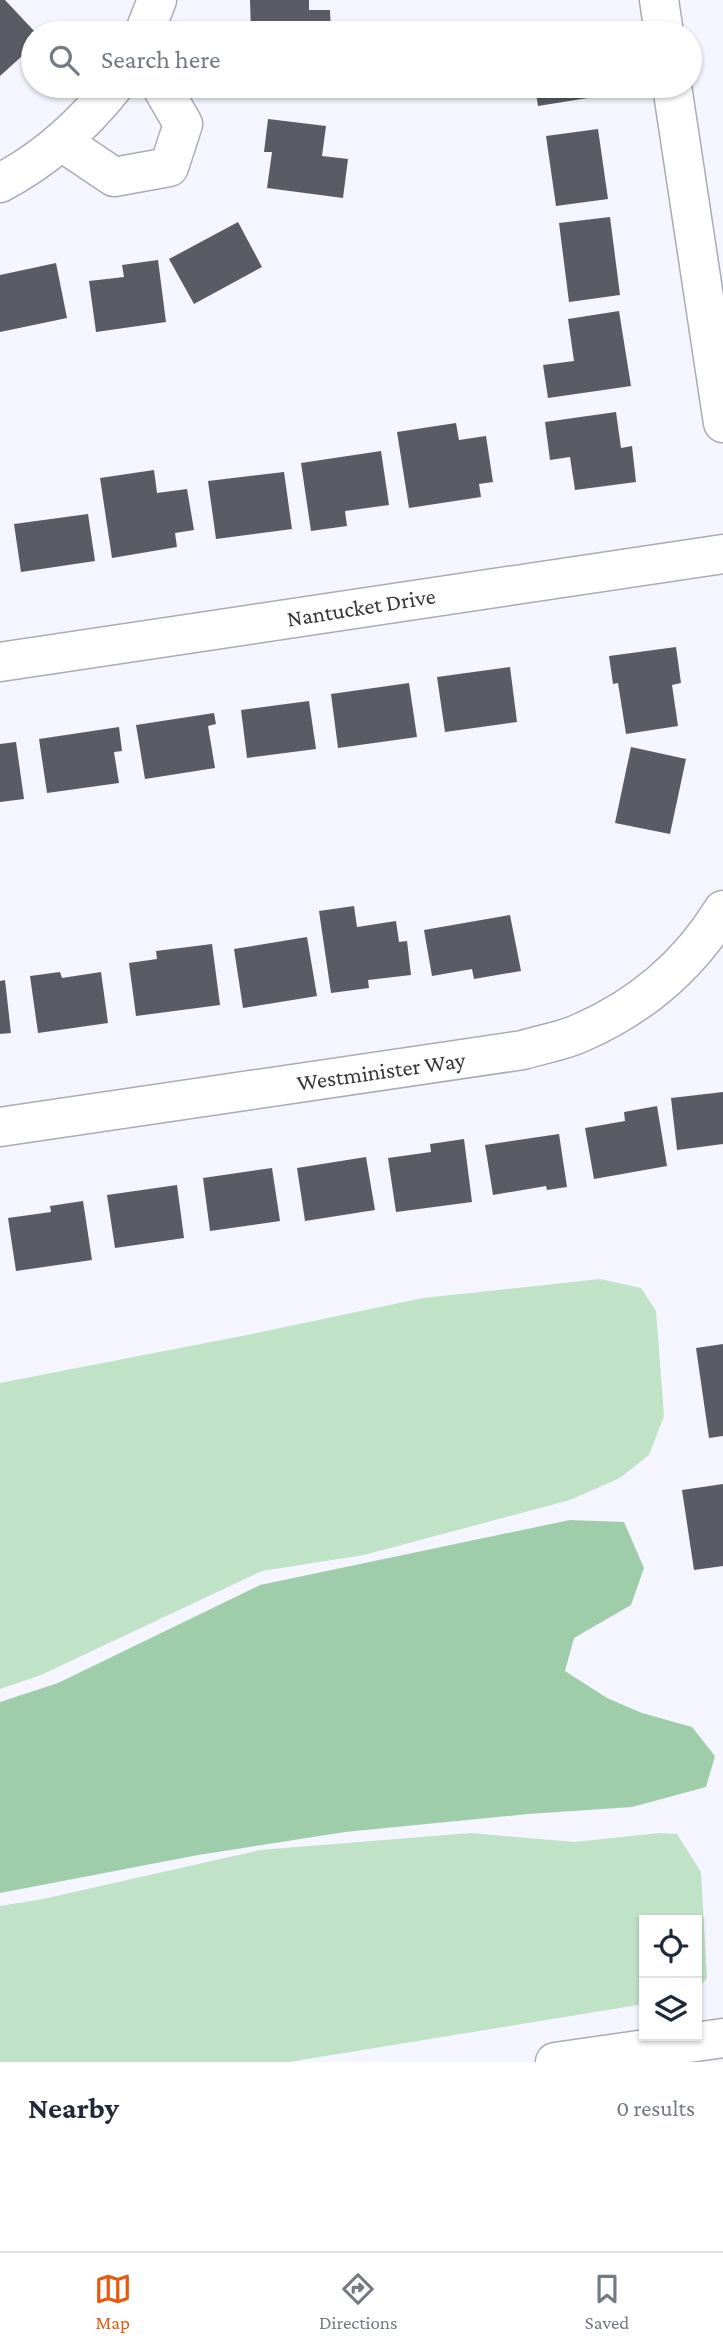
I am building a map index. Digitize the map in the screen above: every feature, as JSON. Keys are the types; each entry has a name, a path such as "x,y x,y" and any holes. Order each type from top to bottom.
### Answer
{"street":[{"path":"149,21 157,0"},
{"path":"659,0 662,21"},
{"path":"0,183 27,169 62,142 104,98"},
{"path":"62,142 114,177 169,167 183,124 168,98"},
{"path":"674,98 723,423"},
{"name":"Nantucket Drive","path":"0,662 723,554"},
{"name":"Westminister Way","path":"0,1127 523,1050 578,1034 628,1009 674,973 718,928"},
{"path":"555,2062 723,2038"}],"green space":[{"path":"600,1279 641,1288 656,1311 664,1416 649,1455 620,1478 570,1500 364,1555 262,1571 41,1675 0,1689 0,1383 423,1298"},
{"path":"570,1520 624,1522 644,1568 631,1605 574,1638 565,1671 607,1698 642,1713 692,1727 715,1756 706,1787 632,1807 345,1832 198,1855 0,1893 0,1702 58,1683 260,1585"},
{"path":"471,1833 574,1842 660,1833 677,1834 701,1872 707,1979 702,1984 702,1915 639,1915 639,2005 289,2062 0,2062 0,1906 43,1899 260,1850"}],"building":[{"path":"0,0 5,0 25,21 21,21 21,57 0,76"},
{"path":"250,0 309,0 309,10 330,10 330,21 251,21"},
{"path":"537,98 588,98 538,106"},
{"path":"268,119 326,126 322,156 348,159 343,198 267,188 272,152 264,152"},
{"path":"598,129 608,199 556,206 546,136"},
{"path":"610,217 620,295 569,302 559,223"},
{"path":"238,222 262,267 194,304 169,259"},
{"path":"158,260 166,322 96,332 89,281 124,277 122,265"},
{"path":"56,263 67,318 0,332 0,275"},
{"path":"619,311 631,386 548,398 543,365 574,361 568,319"},
{"path":"616,412 621,448 632,446 636,482 575,490 570,457 550,460 545,422"},
{"path":"456,423 459,440 486,436 493,482 479,484 481,497 409,508 397,432"},
{"path":"381,451 389,505 345,511 347,526 311,531 301,463"},
{"path":"154,470 157,493 187,489 194,530 175,533 177,547 112,558 100,478"},
{"path":"284,472 292,529 216,539 208,481"},
{"path":"88,514 95,561 21,572 14,524"},
{"path":"676,647 681,683 672,685 678,726 626,734 618,683 613,684 609,656"},
{"path":"510,667 517,722 445,732 437,677"},
{"path":"409,683 417,737 338,748 331,694"},
{"path":"309,701 316,749 247,758 241,710"},
{"path":"214,713 216,724 208,726 215,768 145,779 136,725"},
{"path":"119,727 122,751 114,752 119,783 47,793 39,739"},
{"path":"16,742 24,799 0,802 0,744"},
{"path":"631,747 686,759 670,834 615,823"},
{"path":"354,906 357,927 396,921 399,942 407,941 411,975 368,980 369,988 331,993 319,911"},
{"path":"510,915 521,971 474,979 472,969 432,976 424,930"},
{"path":"307,937 317,996 243,1008 234,949"},
{"path":"212,944 220,1005 136,1016 129,963 157,959 156,951"},
{"path":"60,972 62,978 101,972 108,1023 38,1033 30,976"},
{"path":"5,980 11,1033 0,1034 0,981"},
{"path":"723,1092 723,1144 677,1150 671,1098"},
{"path":"657,1106 667,1166 594,1179 585,1128 625,1121 624,1112"},
{"path":"559,1134 567,1187 547,1190 546,1186 493,1195 485,1145"},
{"path":"464,1139 472,1202 396,1212 388,1158 431,1152 430,1144"},
{"path":"366,1157 375,1210 305,1221 297,1168"},
{"path":"272,1168 280,1221 210,1231 203,1178"},
{"path":"177,1185 184,1238 115,1248 107,1195"},
{"path":"83,1201 92,1260 16,1271 8,1218 51,1212 50,1206"},
{"path":"723,1344 723,1436 709,1438 696,1348"},
{"path":"723,1484 723,1566 694,1570 682,1490"}]}
